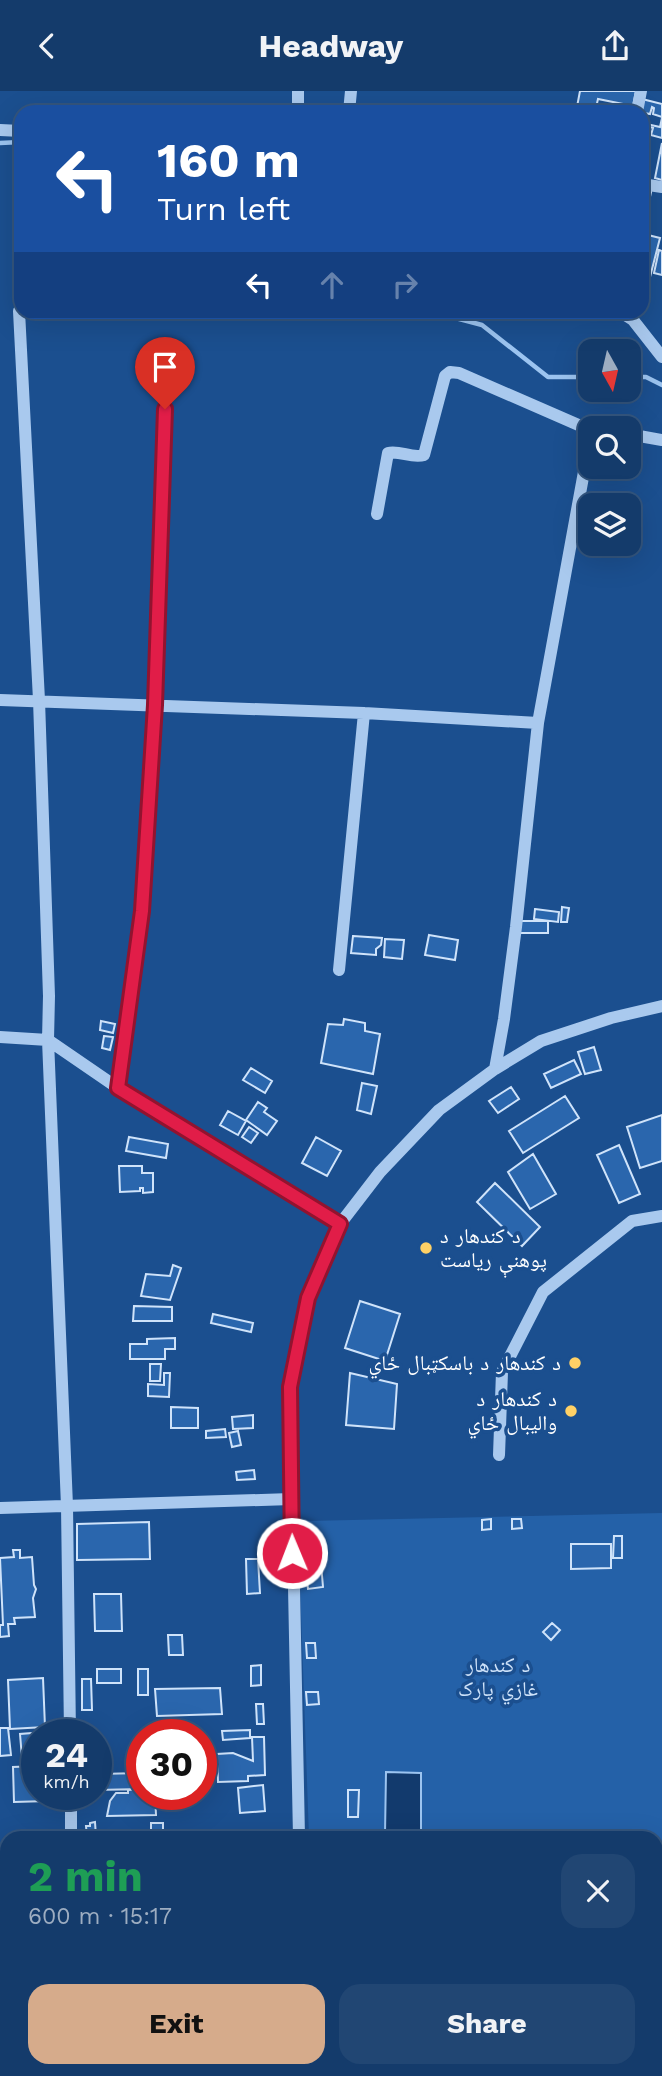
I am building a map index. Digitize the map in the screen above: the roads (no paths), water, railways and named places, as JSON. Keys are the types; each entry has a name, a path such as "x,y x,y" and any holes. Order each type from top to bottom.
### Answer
{"street":[{"path":"19,319 39,700 49,996 48,1040 67,1506 70,1719"},
{"path":"631,319 662,358"},
{"path":"118,1088 142,911 155,705 167,356"},
{"path":"377,515 388,453 393,451 424,456 445,376 450,372 459,373 578,425"},
{"path":"641,436 662,440"},
{"path":"495,1069 516,927 538,723 583,479"},
{"path":"0,700 364,713 538,723"},
{"path":"339,970 364,713"},
{"path":"299,1831 290,1387 308,1298 340,1224 380,1172 439,1110 495,1069 541,1041 611,1018 662,1006"},
{"path":"0,1037 48,1040 118,1088 340,1224"},
{"path":"499,1455 502,1373 543,1292 632,1221 662,1216"},
{"path":"0,1508 291,1499"},
{"path":"71,1810 71,1831"}],"waterway":[{"path":"0,143 14,142"},
{"path":"459,319 482,325 548,377 578,377"},
{"path":"641,377 662,385"}],"place":[{"name":"د کندهار د پوهنې رياست","path":"426,1248"},
{"name":"د کندهار د باسکټبال ځاي","path":"575,1363"},
{"name":"د کندهار د واليبال ځاي","path":"571,1411"}],"park label":[{"name":"د کندهار غازي پارک","path":"498,1677"}]}
